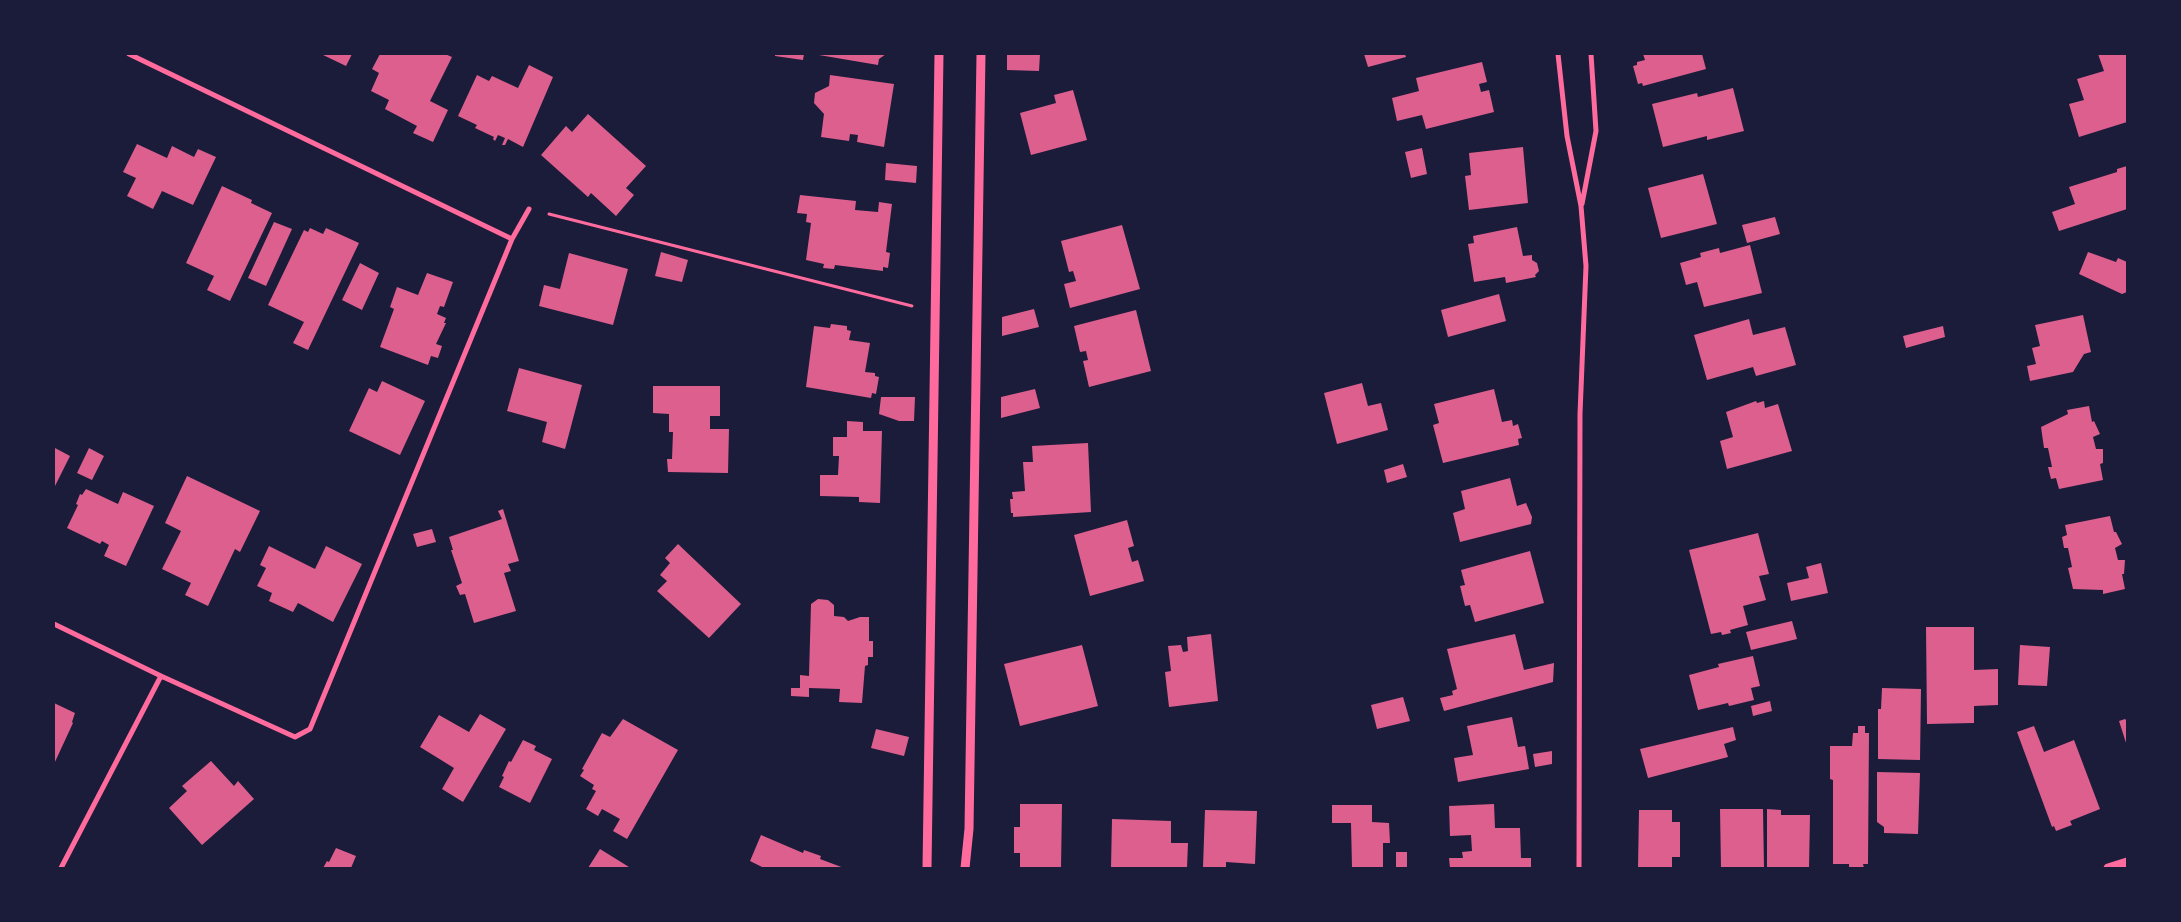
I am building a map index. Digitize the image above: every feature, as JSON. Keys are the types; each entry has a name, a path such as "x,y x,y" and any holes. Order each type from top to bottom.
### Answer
{"street":[{"path":"129,54 512,239"},
{"path":"927,868 937,312 939,54"},
{"path":"965,868 969,829 981,54"},
{"path":"1558,54 1568,136 1581,206 1586,266 1580,414 1579,868"},
{"path":"1581,206 1596,130 1591,54"},
{"path":"54,624 161,676 295,737 310,729 512,239 529,209"},
{"path":"61,868 161,676"},
{"path":"2108,868 2127,862"}],"path":[{"path":"529,209 937,312"}],"building":[{"path":"321,54 352,54 346,66"},
{"path":"380,54 445,54 452,57 430,101 448,110 433,142 413,133 417,126 385,109 389,100 371,91 379,73 372,69"},
{"path":"775,54 804,54 803,60 775,56"},
{"path":"813,54 886,54 879,59 878,65"},
{"path":"1007,54 1040,54 1039,71 1007,70"},
{"path":"1364,54 1405,54 1406,57 1368,67"},
{"path":"1643,54 1702,54 1706,69 1643,86 1642,83 1638,84 1633,66 1637,65 1637,62 1645,60"},
{"path":"2098,54 2127,54 2127,122 2079,137 2069,104 2084,100 2077,79 2104,71"},
{"path":"1482,62 1487,82 1479,84 1481,92 1489,90 1494,112 1426,129 1422,115 1397,121 1392,98 1419,91 1416,78"},
{"path":"529,65 553,77 523,147 508,139 505,145 502,145 505,138 498,135 495,141 494,137 475,128 477,125 458,116 477,75 489,81 492,76 518,88"},
{"path":"830,75 894,84 884,147 857,142 858,135 850,134 849,141 821,137 824,114 814,103 815,93 829,86"},
{"path":"1733,88 1744,131 1707,140 1707,136 1663,147 1652,104 1697,93 1698,97"},
{"path":"1073,90 1087,140 1031,155 1020,113 1056,103 1054,95"},
{"path":"588,114 646,166 626,188 634,195 616,216 591,193 588,197 541,155 566,126 572,132"},
{"path":"137,144 167,158 172,146 194,157 198,149 216,157 193,205 162,191 153,209 127,196 136,178 123,172"},
{"path":"1523,147 1528,203 1469,210 1465,176 1471,175 1469,153"},
{"path":"1422,148 1427,174 1411,178 1405,152"},
{"path":"886,163 917,166 916,183 885,180"},
{"path":"2127,166 2127,209 2059,231 2052,212 2075,204 2069,187 2117,172 2117,169"},
{"path":"1703,174 1717,224 1661,238 1648,188"},
{"path":"222,186 252,200 251,203 272,213 230,301 207,290 214,276 186,263"},
{"path":"800,195 856,201 855,210 878,212 879,202 892,204 886,252 890,253 888,268 883,267 883,271 835,265 834,269 823,268 824,264 806,260 811,223 806,222 807,214 797,213"},
{"path":"1775,217 1780,234 1747,243 1742,225"},
{"path":"274,222 292,229 266,286 248,278"},
{"path":"1122,225 1140,289 1070,308 1064,284 1076,281 1073,271 1069,272 1061,241"},
{"path":"1517,227 1523,256 1532,255 1532,260 1537,263 1539,271 1535,275 1536,277 1506,283 1505,277 1474,282 1468,244 1474,243 1473,236"},
{"path":"310,228 323,234 326,228 359,243 308,350 293,343 304,322 268,305 304,230 308,232"},
{"path":"1750,245 1762,293 1704,307 1697,282 1686,285 1680,263 1701,257 1700,253 1719,248 1720,253"},
{"path":"661,252 688,260 682,282 655,276"},
{"path":"2088,252 2116,262 2118,258 2127,262 2127,292 2122,294 2079,274"},
{"path":"569,253 628,269 613,325 539,306 544,285 560,289"},
{"path":"360,263 379,273 362,310 342,300"},
{"path":"427,273 453,282 444,307 440,306 437,314 446,318 444,323 446,323 436,344 442,346 438,358 431,356 428,365 380,347 394,309 390,307 397,287 418,295"},
{"path":"1499,294 1506,321 1448,337 1441,310"},
{"path":"1034,309 1039,327 1002,336 1002,317"},
{"path":"1136,310 1151,371 1089,387 1083,361 1088,360 1086,351 1080,352 1074,326"},
{"path":"2083,315 2091,352 2084,354 2073,372 2030,381 2027,366 2036,364 2032,348 2040,346 2035,325"},
{"path":"1749,319 1753,335 1785,327 1796,365 1756,376 1753,367 1707,380 1694,335"},
{"path":"831,324 847,326 847,330 851,331 849,340 870,343 865,372 875,373 875,376 879,377 876,394 872,393 871,398 806,387 814,326 830,328"},
{"path":"1943,326 1945,337 1906,348 1903,336"},
{"path":"519,368 582,385 565,449 542,442 547,422 507,411"},
{"path":"382,381 425,401 400,455 349,431 369,388 377,392"},
{"path":"1362,383 1368,406 1381,403 1388,430 1337,444 1324,393"},
{"path":"653,386 720,386 720,416 710,416 710,429 729,429 728,473 668,472 667,459 672,459 673,432 669,432 669,414 653,413"},
{"path":"1035,389 1040,408 1001,418 1001,397"},
{"path":"1494,389 1502,422 1512,420 1513,426 1518,424 1522,438 1518,439 1519,445 1443,463 1433,425 1439,423 1434,404"},
{"path":"881,397 915,397 914,421 899,421 879,414"},
{"path":"1756,401 1757,403 1764,401 1765,408 1778,404 1792,451 1727,469 1720,441 1733,437 1726,412"},
{"path":"2089,406 2092,422 2094,421 2100,434 2093,437 2096,449 2103,449 2103,463 2100,464 2103,480 2059,489 2056,478 2051,479 2048,467 2052,467 2048,448 2044,448 2041,427 2068,414 2067,410"},
{"path":"847,421 863,422 863,431 882,431 880,503 859,502 859,497 820,496 820,475 838,475 839,456 833,456 833,437 847,437"},
{"path":"1088,443 1091,512 1013,517 1010,499 1013,499 1012,492 1025,491 1023,462 1033,462 1032,446"},
{"path":"55,448 70,456 54,488 54,451"},
{"path":"89,448 104,456 92,480 77,473"},
{"path":"1403,464 1407,477 1387,483 1384,470"},
{"path":"187,476 260,511 240,552 235,549 208,606 185,595 191,583 162,569 181,531 165,523"},
{"path":"1510,478 1517,506 1526,503 1532,517 1531,524 1460,542 1453,513 1465,509 1461,491"},
{"path":"86,489 118,504 123,492 154,506 126,566 104,556 109,545 102,541 100,544 67,528 78,505 76,504 80,494 82,495"},
{"path":"503,509 519,561 508,564 511,571 504,573 516,611 474,623 465,594 460,595 456,586 462,583 451,550 453,550 449,537 502,519 498,511"},
{"path":"2110,516 2114,532 2116,532 2122,544 2115,548 2118,560 2125,560 2124,574 2122,574 2125,589 2103,594 2103,590 2073,589 2068,568 2072,567 2068,548 2064,548 2062,537 2067,535 2065,525"},
{"path":"1127,520 1134,546 1128,548 1132,562 1138,560 1144,581 1090,596 1074,535"},
{"path":"432,529 436,542 417,547 413,534"},
{"path":"1758,533 1769,574 1759,576 1766,600 1743,606 1748,625 1730,630 1731,633 1722,635 1721,632 1711,634 1689,550"},
{"path":"678,544 741,604 709,638 657,591 667,581 660,575 670,563 665,558"},
{"path":"269,546 315,569 326,546 362,564 333,622 298,603 293,612 269,601 272,593 257,586 266,568 260,565"},
{"path":"1530,551 1544,603 1475,622 1470,605 1465,606 1460,586 1465,585 1461,570"},
{"path":"1821,563 1828,593 1791,601 1787,583 1809,578 1806,567"},
{"path":"818,599 828,600 834,605 834,616 844,617 848,621 860,617 869,617 869,641 873,641 873,657 868,657 868,665 865,666 862,703 839,702 840,689 809,688 809,697 791,696 791,688 800,688 800,675 809,676 811,604"},
{"path":"1792,621 1797,639 1751,650 1746,632"},
{"path":"1926,627 1974,627 1974,670 1998,669 1998,705 1974,706 1974,723 1927,724"},
{"path":"1211,634 1218,701 1169,707 1165,672 1171,671 1168,646 1181,645 1183,652 1188,651 1187,637"},
{"path":"1515,634 1524,670 1554,663 1553,682 1444,711 1440,698 1453,695 1452,691 1457,689 1447,649"},
{"path":"1082,645 1098,706 1020,726 1004,664"},
{"path":"2020,645 2050,647 2047,686 2018,685"},
{"path":"1753,656 1760,686 1751,688 1754,700 1729,706 1728,703 1698,710 1689,675 1719,667 1718,664"},
{"path":"1882,688 1921,689 1920,760 1878,759 1878,709 1881,709"},
{"path":"1403,697 1410,721 1377,729 1371,705"},
{"path":"1770,701 1772,711 1753,716 1751,706"},
{"path":"54,703 75,713 73,723 54,764"},
{"path":"480,714 506,729 463,802 442,789 454,768 420,747 439,715 469,732"},
{"path":"1512,717 1518,747 1525,746 1529,769 1458,782 1454,758 1473,755 1467,726"},
{"path":"623,719 678,750 627,839 613,831 620,819 602,809 598,816 586,809 596,791 592,789 594,785 580,776 602,733 610,737"},
{"path":"2125,719 2127,721 2127,746 2119,721"},
{"path":"1858,726 1865,726 1865,733 1869,733 1868,864 1863,864 1864,868 1849,868 1849,864 1833,864 1833,780 1830,779 1830,746 1852,746 1853,733 1858,733"},
{"path":"2034,726 2044,752 2074,740 2100,809 2070,821 2072,825 2056,831 2054,826 2052,827 2017,732"},
{"path":"1733,727 1736,740 1724,744 1728,757 1648,778 1640,749"},
{"path":"876,729 909,737 904,756 871,748"},
{"path":"523,740 536,746 534,750 552,759 530,803 499,787 509,761 511,762"},
{"path":"1552,751 1552,764 1535,767 1533,754"},
{"path":"211,761 234,786 238,781 254,799 202,845 169,808 187,791 182,786"},
{"path":"1877,772 1920,773 1918,834 1884,833 1884,827 1877,822"},
{"path":"1020,804 1062,804 1061,868 1020,868 1020,853 1014,853 1014,827 1020,827"},
{"path":"1494,804 1495,828 1520,828 1521,858 1531,858 1531,868 1450,868 1449,858 1463,858 1462,852 1472,851 1471,835 1450,836 1449,806"},
{"path":"1332,805 1372,805 1372,822 1389,823 1390,843 1383,843 1383,868 1352,868 1351,823 1332,823"},
{"path":"1720,809 1763,809 1764,868 1721,868"},
{"path":"1767,809 1781,810 1781,815 1810,815 1809,868 1767,868"},
{"path":"1205,810 1257,811 1255,864 1226,862 1226,868 1203,867"},
{"path":"1639,810 1672,810 1672,822 1680,822 1680,857 1672,857 1672,868 1638,868"},
{"path":"1112,819 1171,821 1171,843 1188,843 1187,868 1111,868"},
{"path":"761,835 803,853 804,850 821,856 820,859 844,868 764,868 750,861"},
{"path":"336,848 356,856 351,868 323,868 327,861 329,862"},
{"path":"600,849 629,867 588,868"},
{"path":"1396,852 1407,852 1407,868 1396,868"}]}
